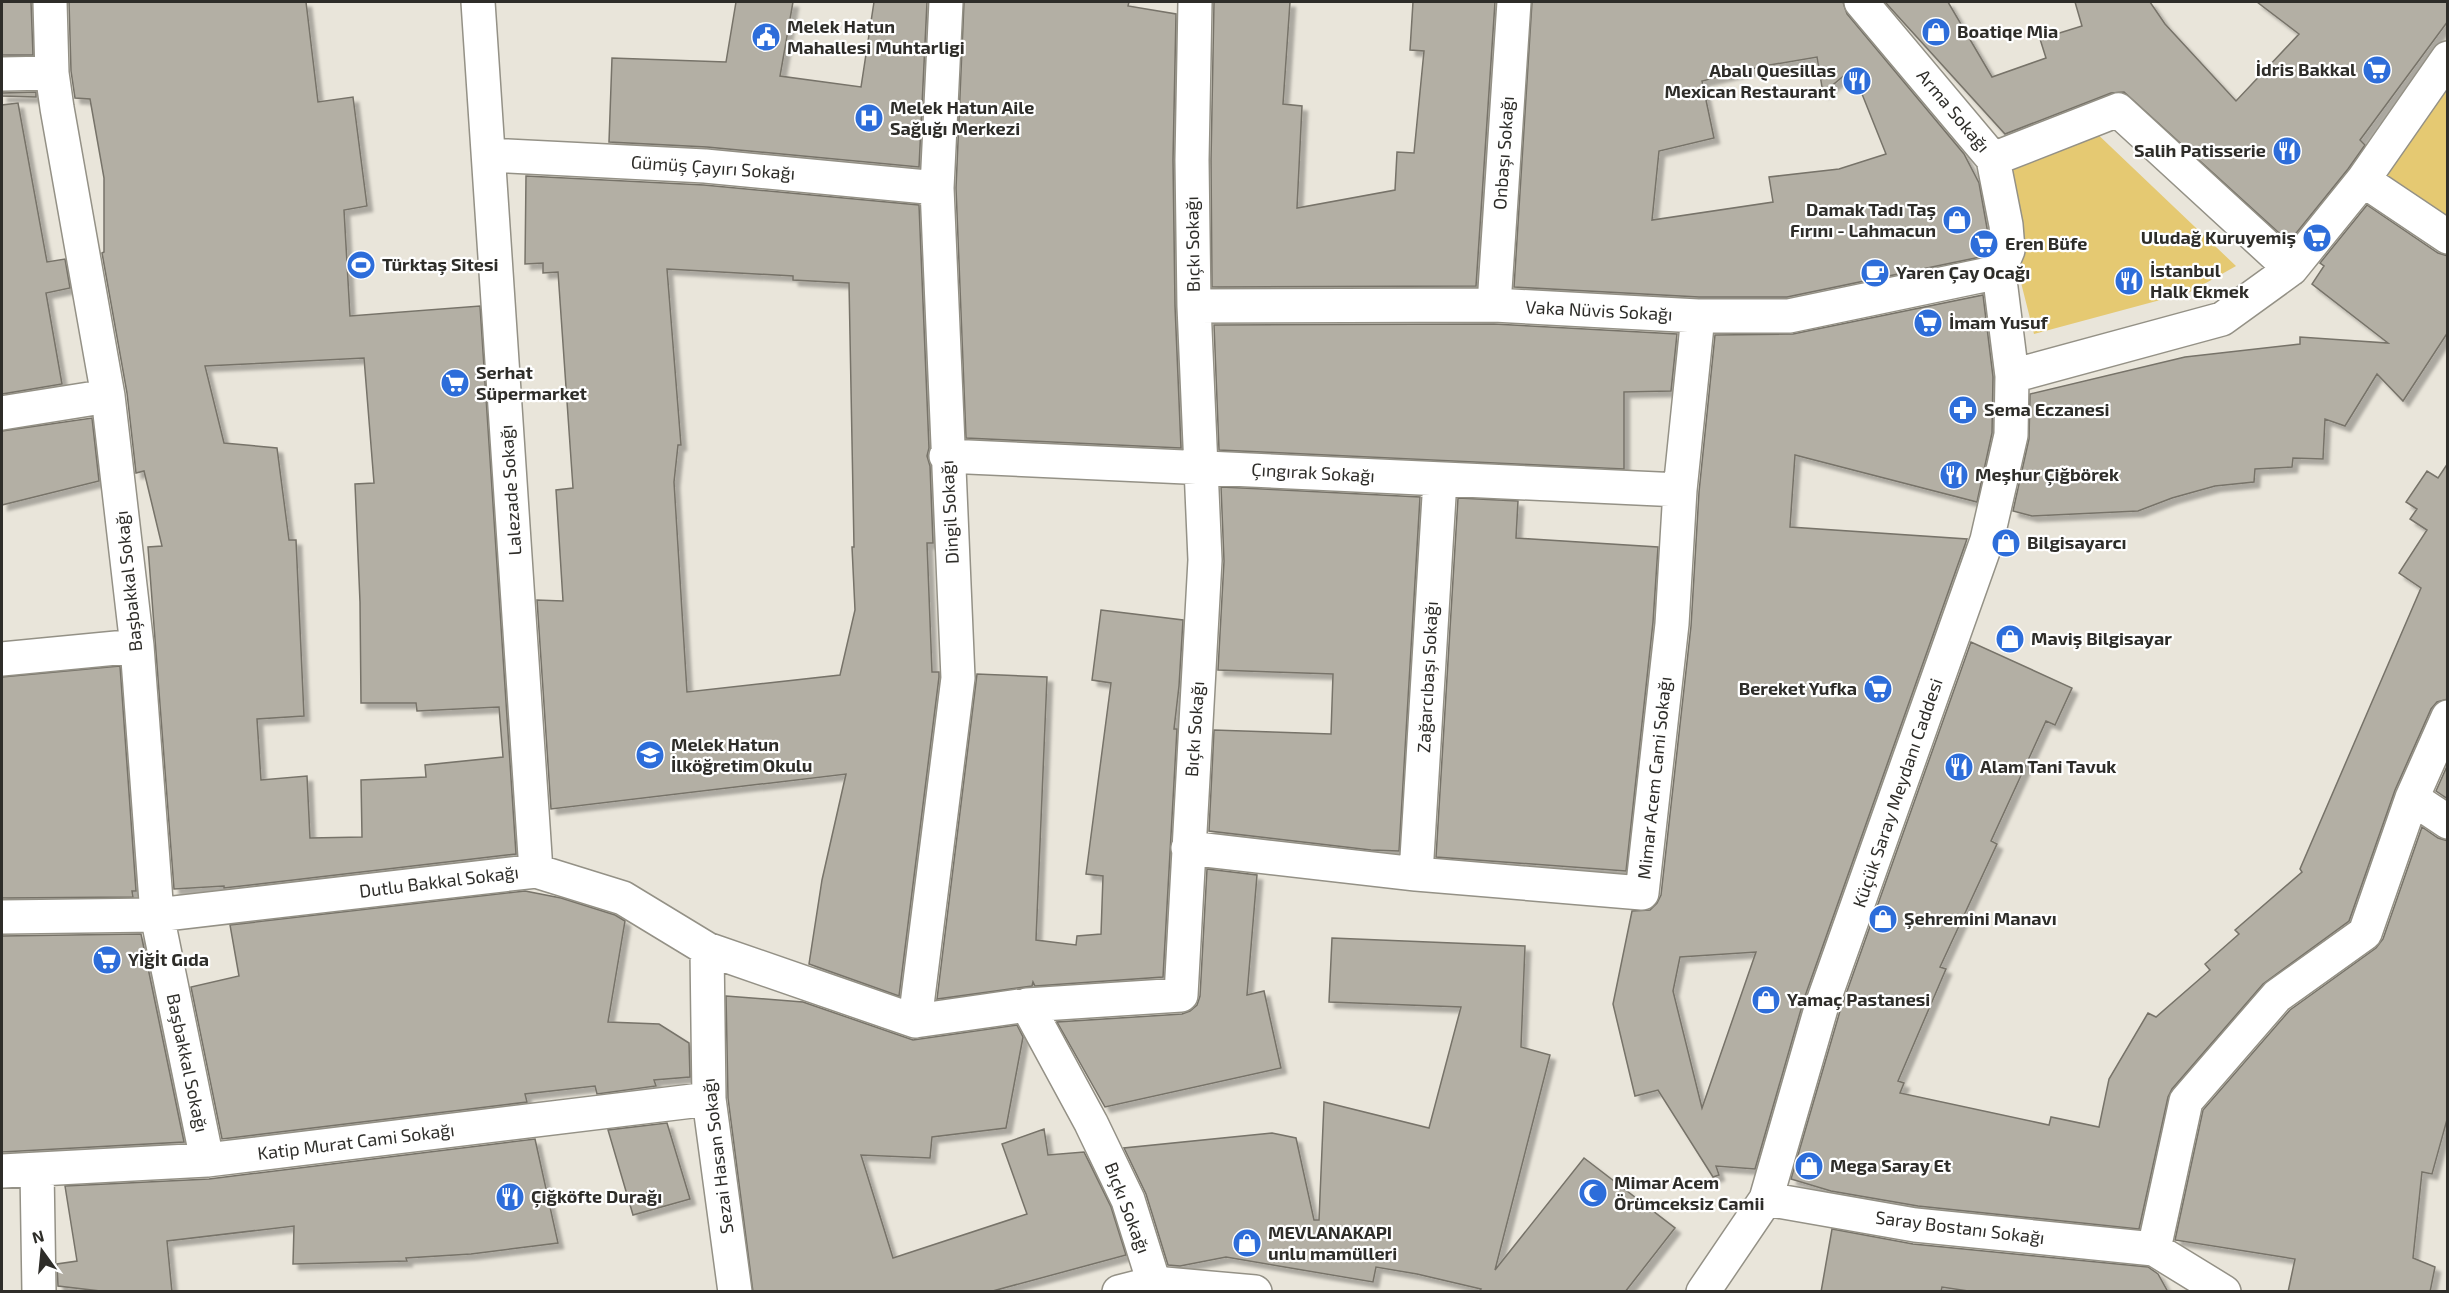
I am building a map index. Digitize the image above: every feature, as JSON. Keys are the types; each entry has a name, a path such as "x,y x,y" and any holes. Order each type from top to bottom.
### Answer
{"street":[{"name":"Başbakkal Sokağı","path":"50,2 52,73 108,396 136,646 157,915 207,1160"},
{"name":"Lalezade Sokağı","path":"478,2 536,871"},
{"name":"Dingil Sokağı","path":"915,1021 958,678 946,456 937,188 946,2"},
{"name":"Bıçkı Sokağı","path":"1154,1283 1128,1200 1091,1123 1027,1005 1181,995 1205,560 1194,306 1192,160 1195,2"},
{"name":"Onbaşı Sokağı","path":"1494,305 1514,2"},
{"name":"Arma Sokağı","path":"1861,2 1993,159 2006,225 2008,250 1999,272"},
{"path":"2012,376 2222,320 2291,269 2364,180 2448,58"},
{"path":"2,74 52,73"},
{"path":"1993,159 2118,110 2291,269"},
{"name":"Gümüş Çayırı Sokağı","path":"489,155 705,165 937,188"},
{"path":"2364,180 2448,237"},
{"name":"Vaka Nüvis Sokağı","path":"1194,306 1494,305 1698,316 1789,316 1999,272"},
{"name":"Küçük Saray Meydanı Caddesi","path":"1703,1292 1766,1199 1822,1005 1987,540 2011,435 2012,376 1999,272"},
{"name":"Mimar Acem Cami Sokağı","path":"1188,848 1416,874 1642,893 1672,624 1680,490 1698,316"},
{"path":"2,413 108,396"},
{"name":"Çıngırak Sokağı","path":"946,456 1680,490"},
{"name":"Zağarcıbaşı Sokağı","path":"1416,874 1440,480"},
{"path":"2,659 136,646"},
{"path":"2224,1292 2154,1249 2186,1101 2277,996 2365,933 2412,798 2448,717"},
{"path":"2412,798 2448,822"},
{"name":"Dutlu Bakkal Sokağı","path":"2,917 157,915 536,871 623,898 706,949 915,1021 1027,1005"},
{"name":"Sezai Hasan Sokağı","path":"706,949 709,1099 735,1292"},
{"name":"Katip Murat Cami Sokağı","path":"2,1172 207,1160 709,1099"},
{"path":"37,1170 39,1292"},
{"name":"Saray Bostanı Sokağı","path":"1766,1199 1915,1226 2154,1249"},
{"path":"1119,1292 1154,1283 1255,1292"}],"shaded area":[{"path":"2447,88 2447,219 2385,178"},
{"path":"2090,127 2236,266 2190,292 2034,334 1993,172"}],"building":[{"path":"2,2 31,2 33,55 2,55"},
{"path":"69,2 306,2 318,102 353,97 367,206 344,210 350,316 480,306 516,854 224,888 224,886 174,889 148,547 162,546 144,471 136,473 127,393 102,253 104,252 104,178 90,99 75,98 71,71","holes":["364,358 374,483 355,484 361,703 416,703 417,711 499,707 503,757 425,765 426,777 361,780 362,837 310,838 307,776 261,780 257,719 304,716 296,540 289,540 277,448 224,443 205,366"]},
{"path":"736,2 793,2 780,76 861,87 874,2 927,2 919,167 707,147 609,142 612,58 726,62"},
{"path":"964,2 1129,2 1128,6 1176,14 1173,160 1175,306 1181,448 966,438 956,188"},
{"path":"1214,2 1290,2 1283,104 1302,106 1297,208 1395,190 1397,152 1414,153 1424,51 1410,50 1413,2 1495,2 1476,286 1212,287 1211,160"},
{"path":"1532,2 1843,2 1847,14 1964,154 1979,183 1989,247 1985,256 1787,297 1699,297 1514,287","holes":["1817,57 1823,93 1852,69 1886,154 1839,169 1769,177 1773,202 1652,220 1659,151 1714,138 1702,81 1764,66"]},
{"path":"1885,2 1948,2 1992,77 2046,58 2040,39 2082,26 2075,2 2150,2 2165,24 2236,101 2299,34 2257,2 2448,2 2448,21 2360,140 2365,145 2348,169 2289,242 2124,92 2111,93 2005,134"},
{"path":"36,92 36,97 2,96 2,93"},
{"path":"18,103 47,262 65,259 70,288 46,293 62,384 2,394 2,105"},
{"path":"526,176 704,185 919,205 929,448 927,456 930,466 933,543 927,543 932,672 939,672 939,677 899,996 809,964 822,880 846,774 551,809 537,600 563,601 556,490 573,488 558,272 543,273 543,263 525,264","holes":["667,269 793,276 793,280 849,283 854,547 852,547 855,610 840,675 687,692 674,482 678,445 681,445"]},
{"path":"2367,205 2438,253 2448,256 2448,332 2403,401 2377,374 2345,426 2325,419 2323,459 2293,458 2292,467 2255,469 2254,482 2215,486 2172,498 2138,511 2032,516 2013,511 2029,439 2030,394 2185,357 2300,344 2300,337 2388,343 2312,284 2324,266 2320,263"},
{"path":"1983,295 1993,377 1992,433 1977,502 1795,455 1790,527 1967,539 1804,999 1755,1169 1716,1166 1719,1175 1713,1177 1658,1090 1635,1096 1613,1004 1632,911 1650,910 1661,895 1691,626 1699,492 1715,335 1793,334","holes":["1756,952 1702,1108 1673,991 1680,957"]},
{"path":"1494,324 1677,334 1671,391 1624,392 1624,469 1219,450 1214,325"},
{"path":"92,418 99,481 2,505 2,431"},
{"path":"2448,463 2448,699 2437,702 2431,709 2395,790 2349,921 2263,984 2172,1089 2168,1097 2139,1229 1918,1206 1831,1191 1791,1179 1840,1011 1971,642 2072,688 2055,725 2046,721 1991,841 1997,844 1940,967 1946,969 1898,1081 1904,1083 1900,1093 2049,1125 2051,1117 2099,1127 2109,1079 2148,1013 2156,1017 2210,970 2205,964 2239,934 2235,930 2302,872 2300,869 2421,588 2399,573 2427,530 2410,519 2417,509 2406,502 2427,471 2438,478"},
{"path":"1221,487 1420,497 1399,851 1371,850 1209,831 1214,730 1331,734 1333,674 1218,670 1224,561"},
{"path":"1458,498 1518,501 1516,538 1658,547 1653,622 1626,871 1436,857"},
{"path":"1101,610 1183,620 1174,729 1177,729 1163,977 1035,986 1033,982 1032,986 937,999 977,674 1047,677 1036,940 1076,945 1077,936 1101,934 1103,876 1086,874 1111,683 1092,680"},
{"path":"120,666 136,891 132,891 133,897 2,898 2,677"},
{"path":"2448,764 2448,799 2436,791"},
{"path":"2422,827 2438,838 2448,841 2448,1116 2432,1174 2422,1172 2413,1258 2435,1267 2430,1292 2288,1292 2295,1259 2175,1240 2203,1110 2290,1010 2376,948 2383,939"},
{"path":"1207,869 1257,875 1247,995 1264,991 1281,1068 1105,1107 1057,1022 1182,1014 1197,1005 1200,996"},
{"path":"525,891 561,898 615,915 625,921 608,1022 659,1024 689,1043 690,1077 654,1080 656,1086 597,1094 595,1086 525,1094 527,1102 222,1139 191,987 239,976 230,925"},
{"path":"141,934 184,1142 2,1152 2,936"},
{"path":"1332,938 1525,946 1521,1047 1550,1055 1495,1270 1584,1158 1675,1228 1625,1292 1479,1292 1481,1289 1376,1267 1373,1282 1226,1257 1180,1266 1168,1265 1146,1194 1124,1148 1272,1133 1296,1138 1314,1220 1319,1220 1324,1102 1429,1128 1461,1007 1329,1002"},
{"path":"726,996 803,1002 913,1040 1017,1025 1023,1037 1006,1128 932,1137 930,1158 861,1155 893,1258 1027,1214 1002,1144 1044,1129 1048,1155 1084,1152 1111,1207 1126,1255 989,1292 753,1292 728,1098"},
{"path":"667,1123 690,1199 633,1215 608,1130"},
{"path":"535,1139 558,1243 471,1254 406,1258 407,1261 293,1264 294,1226 167,1241 172,1292 109,1292 58,1286 57,1264 77,1261 65,1186 209,1179"},
{"path":"1832,1229 1913,1244 2148,1267 2158,1274 2168,1292 1975,1292 1942,1287 1941,1292 1821,1292"}],"place":[{"name":"Boatiqe Mia","path":"1936,32"},
{"name":"Melek Hatun Mahallesi Muhtarligi","path":"766,37"},
{"name":"İdris Bakkal","path":"2377,70"},
{"name":"Abalı Quesillas Mexican Restaurant","path":"1857,81"},
{"name":"Melek Hatun Aile Sağlığı Merkezi","path":"869,118"},
{"name":"Salih Patisserie","path":"2287,151"},
{"name":"Damak Tadı Taş Fırını - Lahmacun","path":"1957,220"},
{"name":"Uludağ Kuruyemiş","path":"2317,238"},
{"name":"Eren Büfe","path":"1984,244"},
{"name":"Türktaş Sitesi","path":"361,265"},
{"name":"Yaren Çay Ocağı","path":"1875,273"},
{"name":"İstanbul Halk Ekmek","path":"2129,281"},
{"name":"İmam Yusuf","path":"1928,323"},
{"name":"Serhat Süpermarket","path":"455,383"},
{"name":"Sema Eczanesi","path":"1963,410"},
{"name":"Meşhur Çiğbörek","path":"1954,475"},
{"name":"Bilgisayarcı","path":"2006,543"},
{"name":"Maviş Bilgisayar","path":"2010,639"},
{"name":"Bereket Yufka","path":"1878,689"},
{"name":"Melek Hatun İlköğretim Okulu","path":"650,755"},
{"name":"Alam Tani Tavuk","path":"1959,767"},
{"name":"Şehremini Manavı","path":"1883,919"},
{"name":"Yİğİt Gıda","path":"107,960"},
{"name":"Yamaç Pastanesi","path":"1766,1000"},
{"name":"Mega Saray Et","path":"1809,1166"},
{"name":"Mimar Acem Örümceksiz Camii","path":"1593,1193"},
{"name":"Çiğköfte Durağı","path":"510,1197"},
{"name":"MEVLANAKAPI unlu mamülleri","path":"1247,1243"}]}
